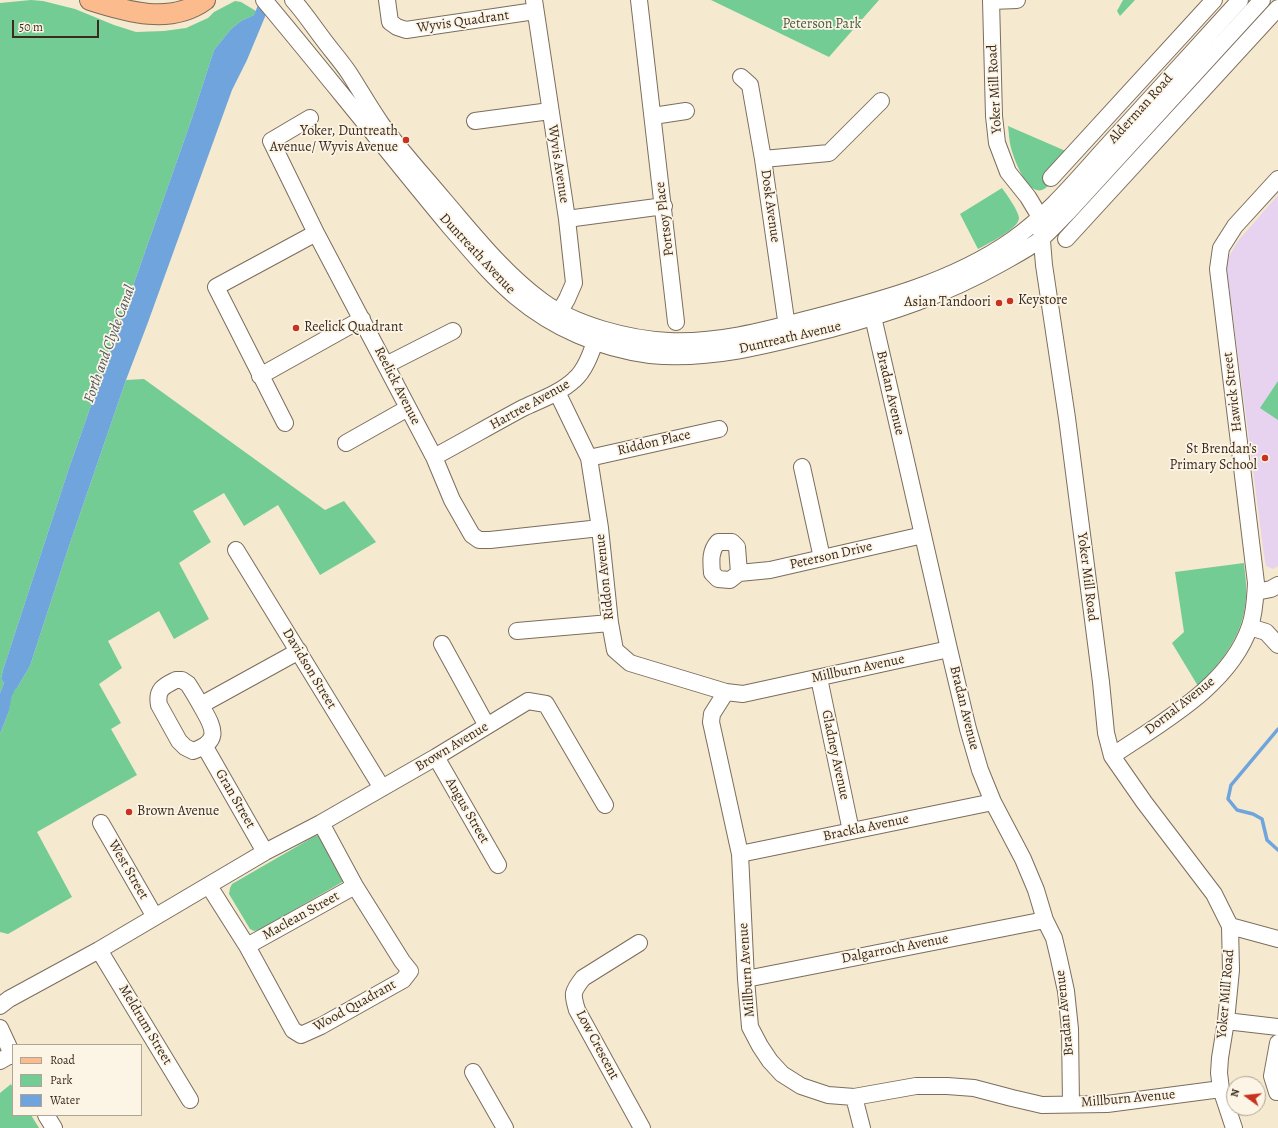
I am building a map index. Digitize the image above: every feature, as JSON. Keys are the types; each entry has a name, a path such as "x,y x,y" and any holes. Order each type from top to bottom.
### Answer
{"main road":[{"path":"90,0 117,4 138,13 151,15 182,12 205,0"}],"street":[{"name":"Duntreath Avenue","path":"264,0 416,187 479,260 515,296 556,317 577,320 597,335 628,335 652,340 684,341 788,332 871,310 932,297 958,286 1013,256 1041,238"},
{"name":"Wyvis Quadrant","path":"387,0 390,22 397,27 406,30 535,6"},
{"name":"Portsoy Place","path":"639,0 664,206 676,322"},
{"path":"991,0 1017,0"},
{"name":"Yoker Mill Road","path":"991,0 994,116 997,143 1008,172 1028,197 1040,216 1041,238 1050,313 1067,418 1101,682 1106,733 1112,756 1144,802 1214,894 1230,926 1231,970 1219,1073 1221,1089 1234,1128"},
{"name":"Alderman Road","path":"1051,178 1214,0"},
{"name":"Alderman Road","path":"1040,216 1058,200 1240,0"},
{"name":"Alderman Road","path":"1066,239 1103,185 1262,0"},
{"name":"Duntreath Avenue","path":"296,3 348,71 383,126 487,251 522,286 545,303 556,317"},
{"name":"Wyvis Avenue","path":"535,6 567,219 574,283 567,299 556,317"},
{"name":"Alderman Road","path":"1041,238 1069,211 1103,185 1278,8"},
{"name":"Dosk Avenue","path":"741,77 750,85 763,159 788,332"},
{"path":"763,159 829,153 881,101"},
{"path":"475,121 550,111"},
{"path":"652,116 686,111"},
{"name":"Reelick Avenue","path":"310,118 271,141 316,233 434,457 452,500 472,535 479,540 600,528"},
{"name":"Hawick Street","path":"1250,626 1255,606 1256,588 1218,269 1221,248 1235,226 1278,180"},
{"path":"567,219 664,206"},
{"name":"Duntreath Avenue","path":"871,310 956,271 1012,240 1040,216"},
{"path":"285,423 216,287 316,233"},
{"name":"Bradan Avenue","path":"871,310 972,743 992,802 1023,859 1036,890 1045,920 1054,938 1066,991 1070,1029 1071,1104"},
{"path":"260,376 362,319"},
{"path":"386,364 453,331"},
{"name":"Hartree Avenue","path":"434,457 523,408 557,392 575,380 585,366 597,335"},
{"name":"Riddon Avenue","path":"557,392 589,458 600,528 610,623 615,650 630,663 726,692"},
{"path":"346,444 408,408"},
{"name":"Riddon Place","path":"589,458 719,429"},
{"path":"802,467 822,558"},
{"name":"Peterson Drive","path":"739,573 770,570 923,535"},
{"name":"Davidson Street","path":"236,550 382,788"},
{"path":"1256,588 1271,589 1278,586"},
{"path":"517,631 610,623"},
{"path":"1250,626 1266,632 1278,645"},
{"name":"Dornal Avenue","path":"1112,756 1184,706 1208,687 1225,670 1240,648 1250,626"},
{"path":"442,644 487,726"},
{"name":"Millburn Avenue","path":"949,649 743,694 726,692 712,714 711,722 740,854 750,1027 760,1046 770,1061 782,1074 801,1086 828,1095 854,1097 916,1086 947,1086 974,1088 1042,1104 1107,1104 1221,1089"},
{"path":"201,705 299,651"},
{"name":"Gladney Avenue","path":"819,678 851,831"},
{"path":"176,680 182,680 188,684 212,725 213,735 208,744 205,746 193,751 185,747 179,741 159,705 158,698 163,686 176,680"},
{"name":"Brown Avenue","path":"0,1006 9,999 99,950 265,852 321,823 436,757 528,701 546,704 605,805"},
{"name":"Gran Street","path":"205,746 265,852"},
{"name":"Angus Street","path":"436,757 498,866"},
{"name":"Brackla Avenue","path":"740,854 992,802"},
{"name":"West Street","path":"101,823 155,917"},
{"name":"Wood Quadrant","path":"209,886 247,946 293,1030 300,1035 321,1026 403,980 410,971 402,961 355,886 321,823"},
{"name":"Maclean Street","path":"247,946 355,886"},
{"name":"Dalgarroch Avenue","path":"746,978 1045,920"},
{"path":"1230,926 1278,938"},
{"name":"Low Crescent","path":"640,943 582,978 576,986 573,997 577,1010 642,1128"},
{"name":"Meldrum Street","path":"99,950 190,1100"},
{"path":"1226,1021 1278,1026"},
{"path":"0,1028 8,1057"},
{"path":"1278,1043 1272,1076 1278,1092"},
{"path":"473,1072 505,1128"},
{"path":"854,1097 862,1128"},
{"path":"47,1116 54,1128"}],"shaded area":[{"name":"St Brendan's Primary School","path":"1278,195 1278,566 1273,569 1266,566 1264,555 1227,270 1227,260 1238,241"}],"green space":[{"path":"31,0 43,1 75,9 114,25 136,32 164,31 186,28 208,18 214,12 235,1 241,2 256,11 254,15 241,21 231,29 214,50 192,118 68,471 3,670 1,679 4,683 0,693 0,3"},
{"name":"Peterson Park","path":"711,0 879,0 829,57"},
{"path":"1123,0 1135,0 1120,16 1117,11"},
{"path":"1008,126 1068,152 1043,181 1048,186 1044,189 1036,190 1031,187 1022,175 1011,148"},
{"path":"1002,188 1017,211 1019,218 1018,222 1002,236 978,249 960,214"},
{"path":"144,379 325,510 344,501 376,542 320,575 278,505 244,526 224,493 193,511 211,542 179,563 209,619 174,639 159,611 108,641 122,668 99,684 121,723 111,729 137,775 37,832 72,897 8,934 0,932 0,734 9,711 10,698 30,666 69,546 126,380"},
{"path":"1278,381 1278,420 1260,408"},
{"path":"1244,563 1246,593 1244,611 1237,635 1224,656 1198,686 1172,643 1184,632 1175,572"},
{"path":"321,835 344,881 259,930 254,931 250,929 229,894 232,884 315,836"},
{"path":"11,1084 12,1116 32,1116 39,1128 0,1128 0,1093"}],"water":[{"path":"260,0 272,0 247,60 232,90 126,380 69,546 30,666 11,698 9,711 0,734 0,693 4,683 1,679 3,670 68,471 192,118 214,50 231,29 241,21 254,15"}],"waterway":[{"path":"1278,729 1231,785 1228,799 1237,810 1253,814 1262,819 1267,840 1278,850"}],"place":[{"name":"Yoker, Duntreath Avenue/ Wyvis Avenue","path":"406,140"},
{"name":"Keystore","path":"1010,301"},
{"name":"Asian Tandoori","path":"999,303"},
{"name":"Reelick Quadrant","path":"296,328"},
{"name":"St Brendan's Primary School","path":"1265,458"},
{"name":"Brown Avenue","path":"129,812"}],"water label":[{"name":"Forth and Clyde Canal","path":"110,344"}]}
